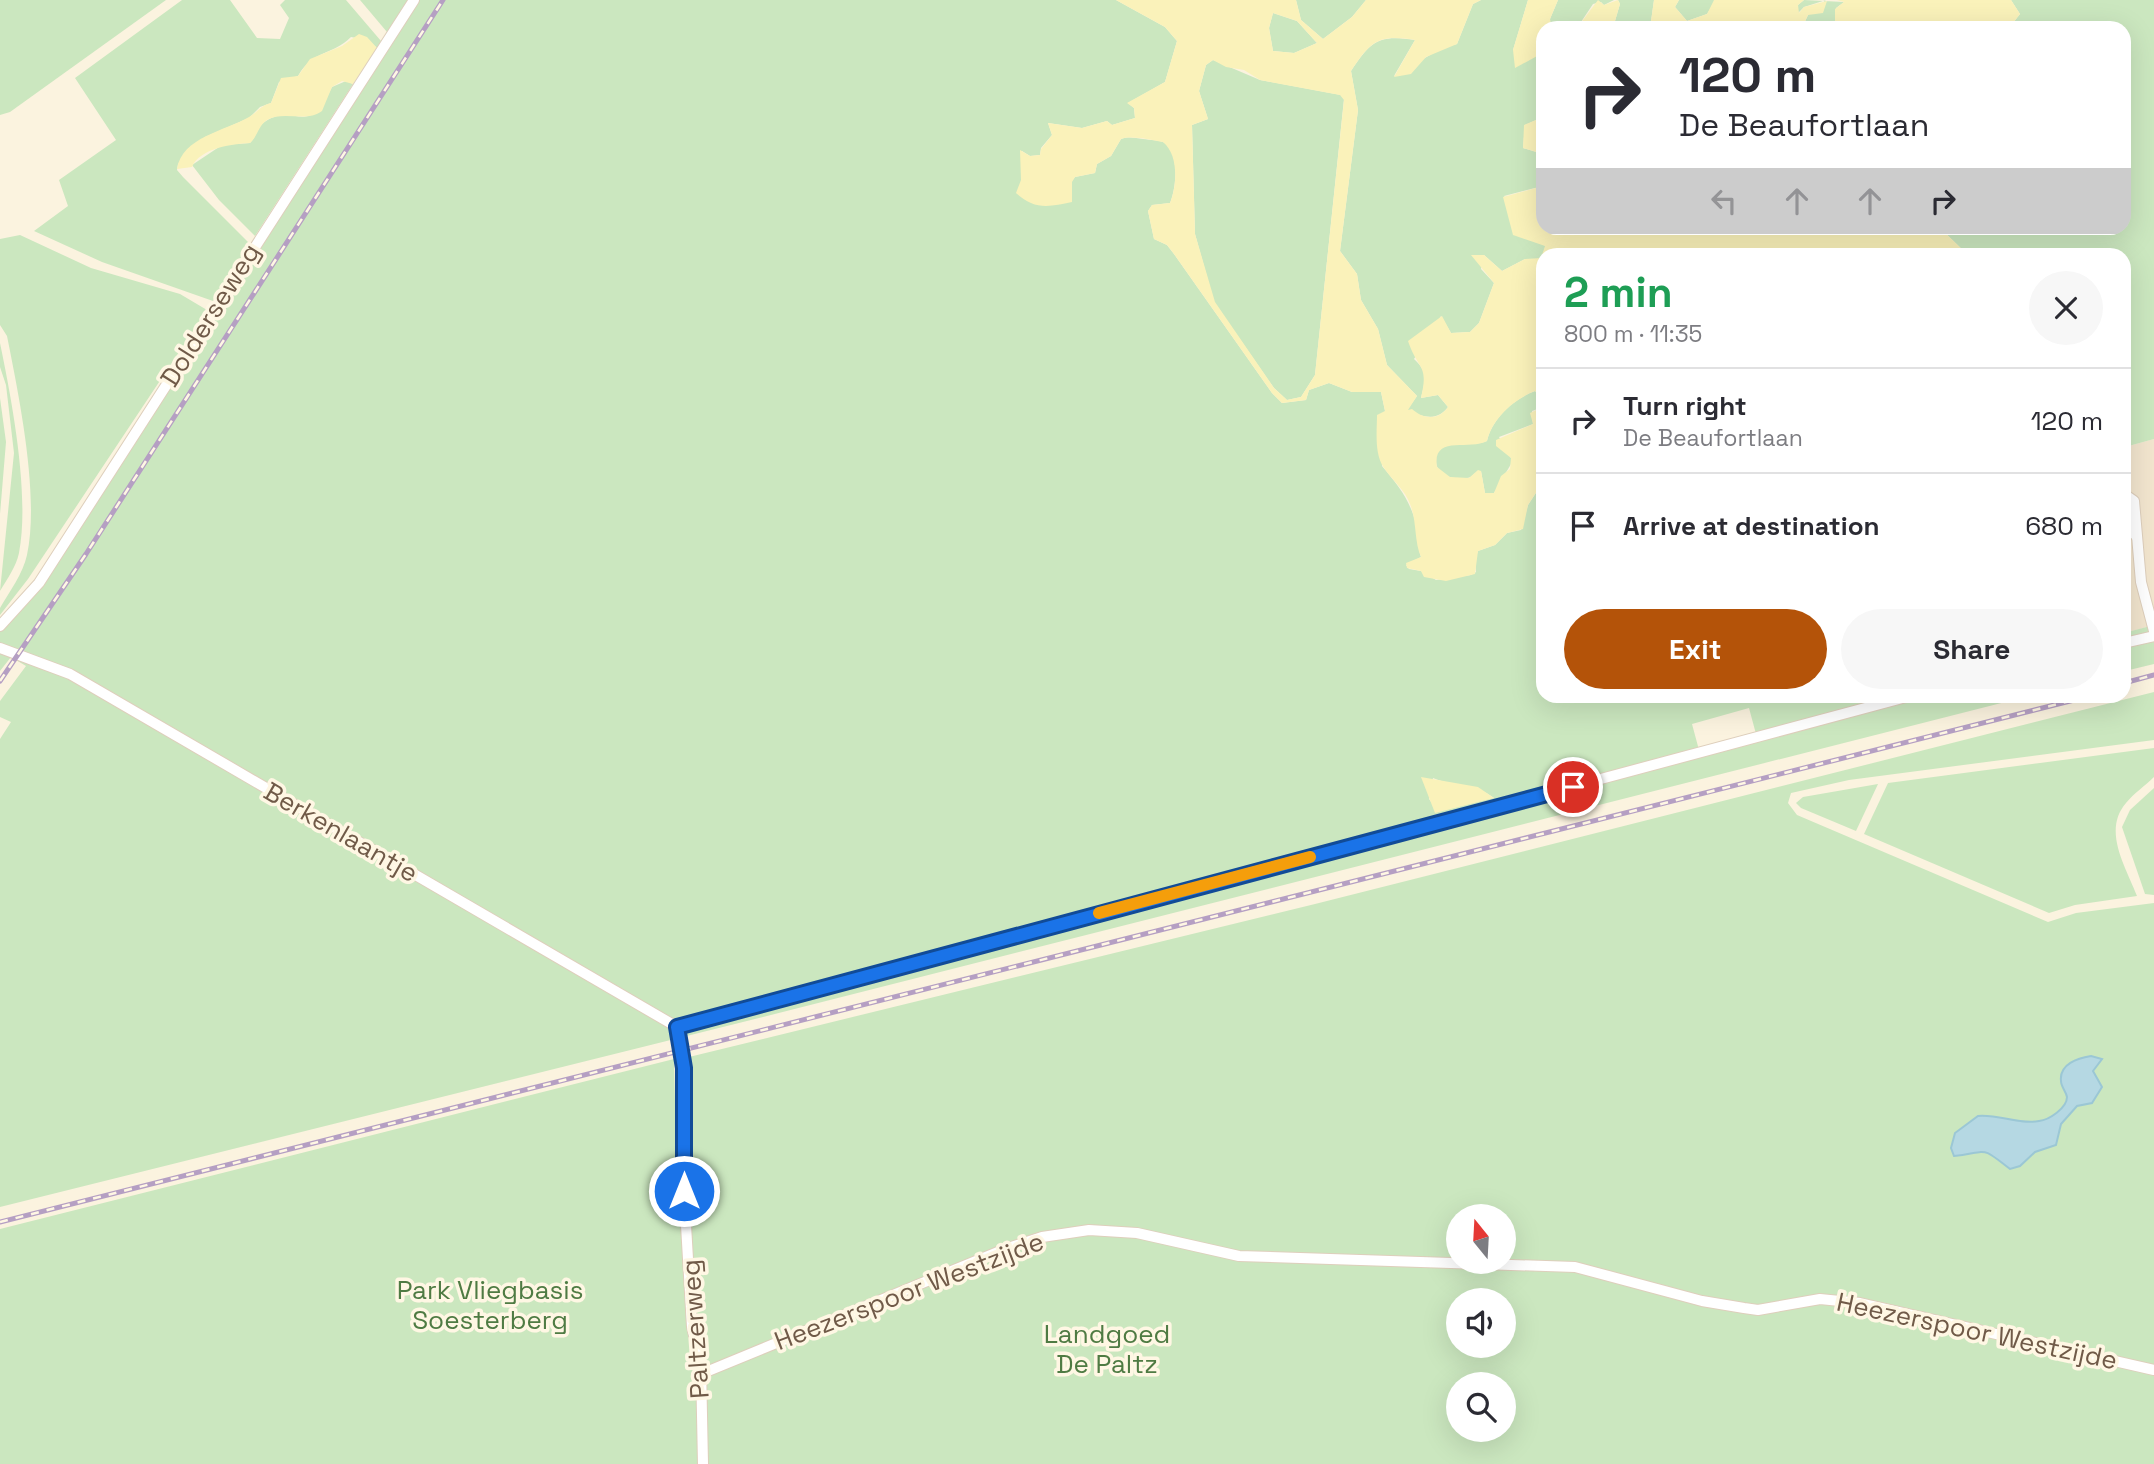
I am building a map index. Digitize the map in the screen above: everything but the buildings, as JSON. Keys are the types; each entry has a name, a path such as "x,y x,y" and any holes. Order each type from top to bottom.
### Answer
{"street":[{"name":"Dolderseweg","path":"0,626 39,583 414,0"},
{"path":"2131,499 2134,501 2141,582 2154,633 2131,641"},
{"path":"2131,530 2137,537"},
{"name":"Berkenlaantje","path":"0,648 71,674 677,1027"},
{"path":"677,1027 1884,703"},
{"name":"Paltzerweg","path":"677,1027 684,1068 684,1191 692,1327 701,1374 703,1464"},
{"name":"Heezerspoor Westzijde","path":"701,1374 1005,1249 1042,1237 1089,1230 1137,1233 1239,1256 1575,1267 1702,1301 1758,1310 1837,1299 2154,1370"}],"shaded area":[{"path":"2154,439 2154,625 2131,631 2131,445"}],"green space":[{"path":"0,0 166,0 10,112 0,115"},
{"path":"182,0 230,0 257,38 280,39 289,18 280,5 285,0 346,0 381,41 377,48 368,40 351,37 310,61 298,76 279,82 271,103 260,107 249,118 205,137 178,164 177,170 183,177 250,244 213,301 102,262 34,231 68,206 59,180 116,140 75,78"},
{"path":"360,0 408,0 387,32"},
{"path":"419,0 1116,0 1165,27 1177,41 1165,82 1128,103 1134,108 1135,118 1112,125 1107,121 1082,128 1048,123 1052,135 1041,148 1040,155 1030,156 1022,151 1021,180 1072,202 1071,182 1075,177 1095,173 1097,164 1111,156 1121,139 1158,141 1170,148 1175,163 1174,189 1170,203 1152,205 1148,211 1154,239 1167,245 1174,254 1272,393 1282,403 1306,400 1309,390 1329,383 1352,392 1381,392 1385,411 1382,466 1407,500 1417,528 1421,557 1406,565 1409,569 1421,571 1436,580 1476,572 1475,560 1478,551 1495,545 1507,533 1521,530 1528,505 1536,493 1536,703 2001,703 0,1207 0,739 11,722 0,717 0,701 26,666 11,657 0,671 0,630 21,610 42,583","holes":["1749,708 1756,734 1699,750 1692,724","1433,778 1472,787 1494,798 1432,803 1429,799"]},
{"path":"1296,0 1366,0 1352,17 1323,39 1301,20"},
{"path":"1481,0 1528,0 1513,50 1536,54 1536,120 1525,125 1523,148 1536,152 1536,188 1504,196 1546,247 1536,248 1536,259 1525,259 1502,271 1484,255 1481,269 1494,283 1479,323 1470,332 1451,333 1441,316 1414,359 1422,368 1425,377 1421,398 1438,395 1448,407 1439,415 1424,416 1407,410 1417,396 1387,365 1378,329 1361,300 1357,274 1340,251 1358,110 1351,71 1371,46 1384,39 1415,40 1394,76 1442,48 1457,44 1473,4"},
{"path":"1558,0 1614,0 1604,5 1601,2 1593,4 1582,21 1550,19"},
{"path":"1618,0 1654,0 1651,21 1615,21 1620,4"},
{"path":"1679,0 1714,0 1714,3 1707,14 1687,21 1675,7"},
{"path":"1804,0 1823,1 1804,7 1798,13 1798,5"},
{"path":"2011,0 2154,0 2154,439 2131,445 2131,248 1961,248 1947,235 2131,235 2131,21 2014,21 2020,14"},
{"path":"1825,1 1844,2 1836,8 1835,21 1805,21 1808,15"},
{"path":"1273,13 1297,21 1317,43 1294,53 1273,51 1269,28"},
{"path":"1213,60 1260,80 1341,95 1344,99 1315,375 1301,397 1287,400 1274,388 1214,302 1195,234 1192,125 1208,119 1199,91 1206,65"},
{"path":"346,81 353,84 255,236 219,200 192,165 222,145 250,143 263,123 277,116 308,116 323,103 332,87"},
{"path":"20,235 91,268 180,294 207,310 28,579 0,615 0,608 25,562 30,532 30,481 23,425 7,336 0,325 0,239"},
{"path":"0,343 18,448 22,530 14,568 0,591 14,453 6,385 0,367"},
{"path":"1536,392 1536,410 1532,411 1533,424 1499,437 1511,458 1511,464 1494,493 1485,493 1481,471 1462,479 1452,478 1439,470 1436,457 1443,447 1487,441 1499,418 1519,399"},
{"path":"0,398 6,442 0,514"},
{"path":"2154,625 2154,664 2131,670 2131,631"},
{"path":"2154,692 2154,740 1849,780 1791,793 1788,803 1797,815 2048,922 2076,913 2154,903 2154,1464 0,1464 0,1229 674,1059 676,1142 686,1151 690,1126 689,1057 1315,904 2110,703 2131,703 2131,698"},
{"path":"2154,748 2154,777 2126,803 2116,825 2118,849 2137,896 2075,905 2049,913 1864,834 1888,783"},
{"path":"1878,784 1856,831 1801,808 1796,803 1803,797"},
{"path":"2154,788 2154,895 2145,894 2122,827 2130,810"}],"sand":[{"path":"1116,0 1296,0 1301,20 1323,39 1352,17 1366,0 1481,0 1473,4 1457,44 1426,57 1411,74 1394,77 1415,40 1402,38 1384,39 1370,46 1351,71 1358,110 1340,251 1357,274 1361,300 1378,329 1387,365 1417,396 1408,410 1412,409 1430,417 1440,415 1448,407 1438,395 1421,398 1423,372 1408,341 1442,316 1451,333 1470,332 1479,323 1494,283 1471,255 1484,255 1502,271 1525,259 1536,258 1536,392 1512,405 1494,425 1487,441 1446,447 1440,450 1437,457 1437,467 1450,477 1469,478 1478,470 1481,471 1485,493 1494,493 1501,476 1510,469 1511,458 1496,446 1496,440 1533,424 1530,413 1536,410 1536,493 1528,505 1523,529 1507,533 1495,545 1478,551 1475,574 1446,581 1424,577 1421,571 1407,568 1406,563 1421,557 1408,499 1384,468 1379,456 1377,415 1385,411 1381,392 1352,392 1329,383 1309,390 1306,400 1282,403 1272,393 1167,245 1154,239 1148,211 1152,205 1170,203 1175,180 1172,155 1163,142 1121,139 1111,156 1097,164 1095,173 1075,177 1072,182 1072,202 1042,206 1029,202 1016,193 1021,180 1020,150 1030,156 1040,155 1041,149 1052,135 1048,123 1082,128 1107,121 1112,125 1135,118 1134,108 1127,103 1165,82 1177,41 1165,27","holes":["1273,13 1297,21 1317,43 1294,53 1273,51 1269,28","1213,60 1226,67 1244,70 1260,80 1340,95 1344,100 1315,375 1301,397 1287,400 1274,388 1215,302 1195,234 1192,125 1208,119 1199,91 1206,65"]},
{"path":"1528,0 1558,0 1550,21 1536,21 1536,57 1515,68 1513,50"},
{"path":"1598,0 1604,5 1618,0 1620,4 1615,21 1582,21"},
{"path":"1654,0 1679,0 1675,7 1687,21 1651,21"},
{"path":"1714,0 1804,0 1798,5 1799,13 1804,7 1827,1 1823,13 1808,15 1805,21 1687,21 1707,14"},
{"path":"1837,0 2011,0 2020,14 2014,21 1835,21 1835,9 1844,2"},
{"path":"359,34 367,37 377,48 353,84 342,81 332,87 322,111 309,116 274,117 264,122 250,143 217,148 202,155 192,167 177,169 187,149 196,142 249,117 271,103 281,78 298,76 310,59 342,46"},
{"path":"1536,120 1536,152 1523,148 1524,125"},
{"path":"1536,188 1536,235 1947,235 1961,248 1544,248 1545,246 1513,235 1503,197"},
{"path":"1421,777 1478,787 1494,798 1435,813"}],"water":[{"path":"2091,1056 2102,1059 2093,1071 2102,1087 2092,1103 2077,1106 2061,1124 2056,1145 2035,1152 2020,1166 2010,1169 1994,1156 1984,1152 1954,1156 1951,1148 1955,1133 1978,1116 2032,1122 2057,1113 2067,1097 2061,1083 2063,1070 2075,1060"}],"railway":[{"path":"0,681 86,554 443,0"},
{"path":"2131,681 2154,675"},
{"path":"0,1222 2062,703"}],"slow traffic":[{"path":"1099,913 1310,857"}],"route":[{"path":"684,1191 684,1068 677,1027 1573,787"}],"park label":[{"name":"Park Vliegbasis Soesterberg","path":"490,1305"},
{"name":"Landgoed De Paltz","path":"1107,1349"}]}
